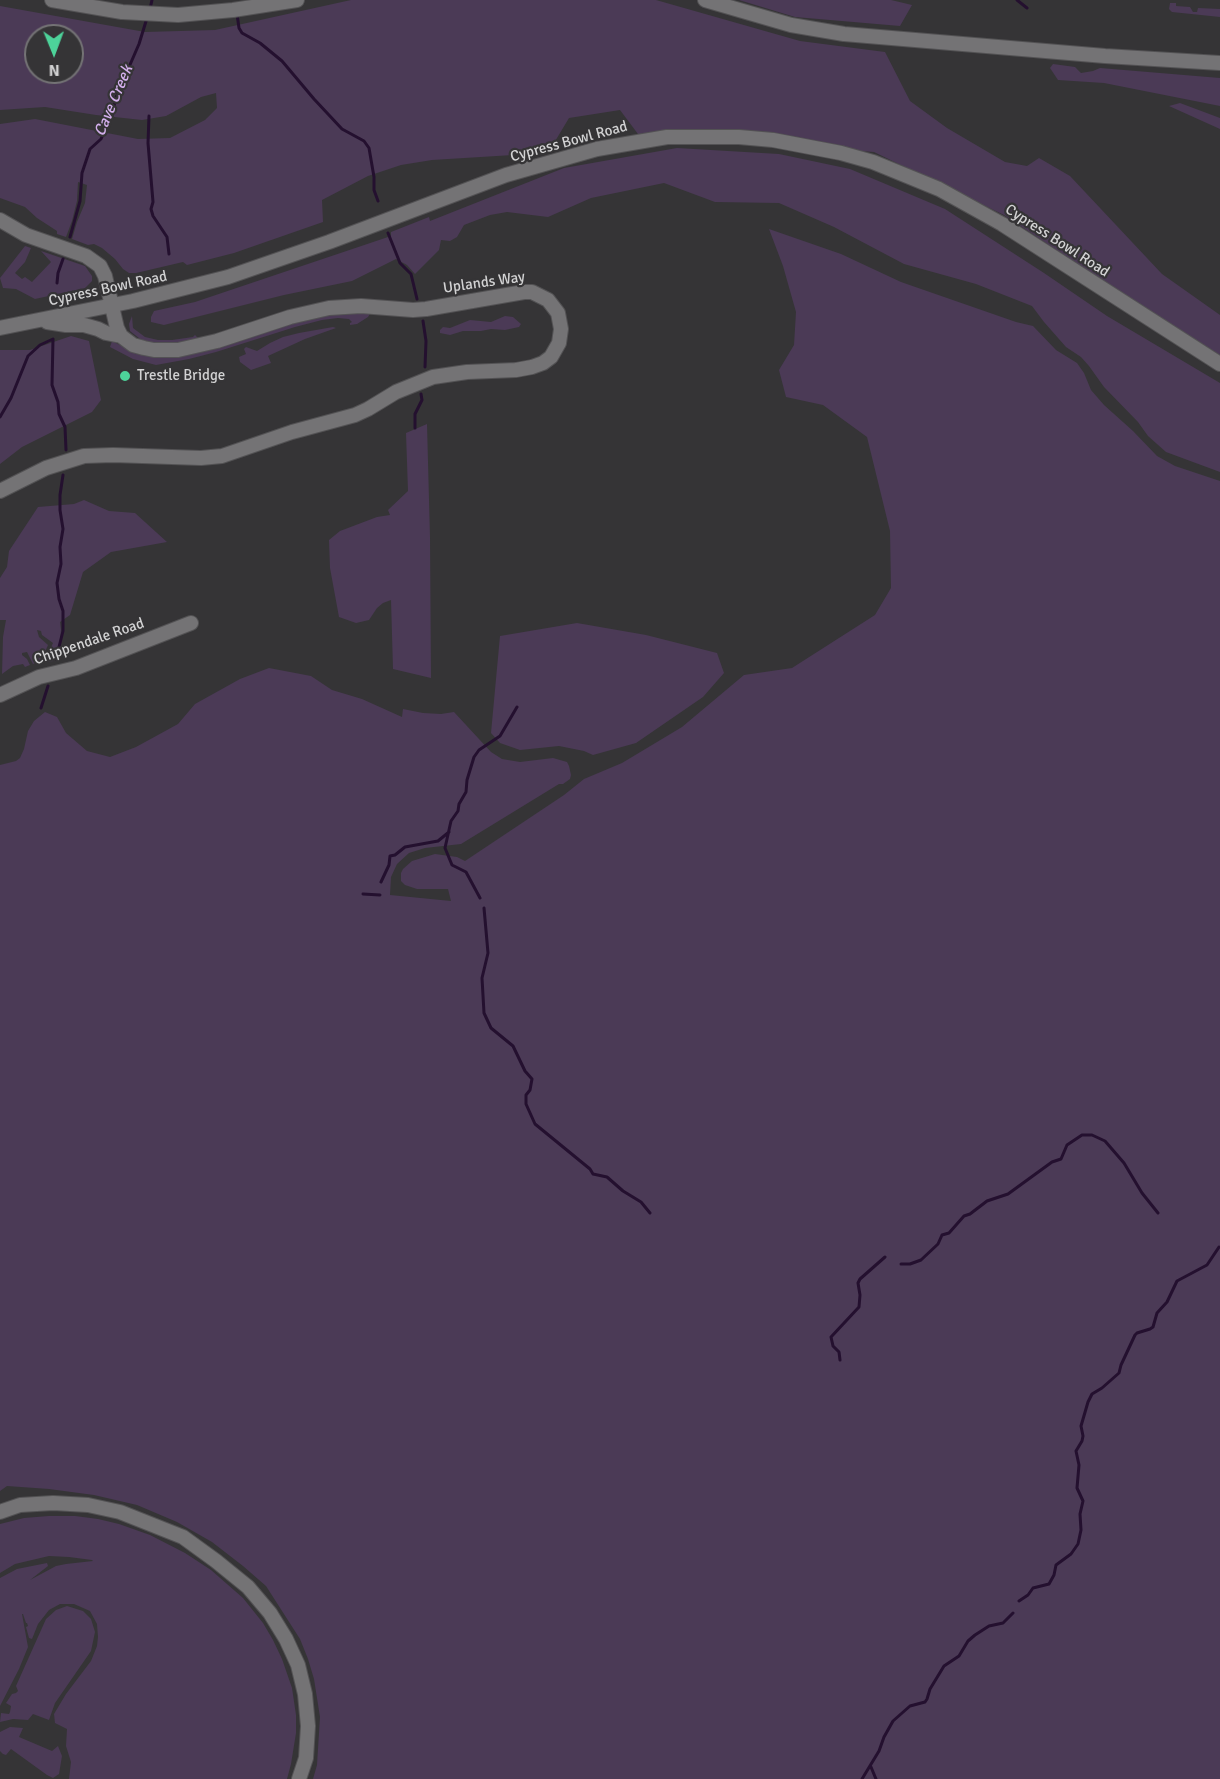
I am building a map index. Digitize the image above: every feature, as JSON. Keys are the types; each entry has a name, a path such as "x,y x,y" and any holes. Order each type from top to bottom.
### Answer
{"street":[{"path":"52,0 122,12 178,15 233,10 297,0"},
{"path":"705,0 791,25 844,34 1105,56 1220,63"},
{"name":"Cypress Bowl Road","path":"0,328 195,286 262,266 492,180 561,158 597,149 667,137 739,137 791,142 841,153 882,165 939,189 1002,224 1220,364"},
{"path":"0,220 26,235 86,256 95,262 102,270 121,336"},
{"name":"Uplands Way","path":"0,491 46,468 84,456 201,458 222,456 292,432 355,415 396,392 433,377 532,367 551,357 559,343 561,329 558,313 548,300 532,292 426,309 361,306 315,310 217,341 178,350 144,348 133,345 121,336 84,325 36,321"},
{"name":"Chippendale Road","path":"0,695 39,677 76,668 191,623"},
{"path":"0,1512 20,1505 53,1503 88,1505 120,1512 183,1537 248,1587 270,1613 298,1665 305,1694 308,1726 306,1758 299,1779"}],"shaded area":[{"path":"351,0 656,0 800,41 885,52 910,101 947,128 1005,162 1027,166 1039,158 1070,176 1162,274 1220,315 1220,355 1136,303 1004,215 874,152 638,134 620,110 569,118 551,148 513,155 432,160 401,165 368,176 322,200 323,222 234,253 187,265 183,262 129,273 102,248 72,239 85,203 87,185 78,182 77,201 66,237 57,234 57,231 25,207 0,198 0,124 35,119 138,139 170,138 205,120 217,108 216,93 201,97 166,116 142,120 45,107 0,110 0,6 145,32 215,30"},
{"path":"739,0 891,0 912,5 900,26 795,17"},
{"path":"1170,3 1190,7 1193,12 1197,12 1198,8 1220,9 1220,17 1172,12 1169,9"},
{"path":"1053,64 1075,67 1081,73 1100,68 1220,78 1220,106 1104,83 1058,80 1050,68"},
{"path":"1180,103 1220,118 1220,129 1169,106"},
{"path":"677,148 779,154 850,169 945,209 1107,316 1220,383 1220,472 1166,452 1148,436 1138,422 1104,387 1081,357 1066,347 1032,306 976,284 904,264 834,227 779,203 715,202 664,183 591,198 548,217 507,212 490,215 464,225 457,237 450,241 441,240 439,250 415,274 407,265 396,259 352,281 284,295 164,325 151,322 154,311 195,302 391,236 391,232 429,217 430,221 564,168"},
{"path":"769,229 841,254 901,282 1033,326 1056,350 1077,363 1091,390 1157,456 1175,466 1220,481 1220,1779 313,1779 317,1765 320,1717 314,1679 300,1639 266,1586 212,1542 177,1522 137,1505 94,1495 49,1489 7,1486 0,1491 0,765 20,758 28,731 34,721 45,712 57,717 66,733 87,751 110,757 136,747 178,724 195,704 240,679 269,668 311,676 332,690 362,699 402,717 403,709 423,713 454,712 491,752 502,759 520,762 553,758 567,762 571,775 570,779 563,784 559,784 461,844 425,848 409,853 397,864 391,877 390,895 451,901 448,889 417,889 405,885 401,881 403,869 412,861 435,854 457,857 465,861 564,795 584,779 622,763 682,727 744,675 792,668 875,615 891,588 890,531 867,437 823,405 786,397 779,370 794,345 796,312 783,266"},
{"path":"25,246 31,248 25,262 15,273 22,279 25,277 32,282 51,262 41,251 85,266 92,276 92,281 85,288 35,299 16,289 3,288 0,278"},
{"path":"371,312 368,317 357,324 350,325 352,322 349,319 322,320 216,352 156,365 133,359 110,347 112,341 137,354 158,357 181,356 320,314"},
{"path":"132,316 133,328 145,337 172,340 195,335 200,340 160,345 144,342 130,331 129,324"},
{"path":"505,316 513,317 521,324 519,327 505,330 463,331 450,335 440,333 443,327 450,328 470,320 491,322"},
{"path":"336,328 268,356 271,363 251,370 240,362 239,357 246,354 244,349 246,347 257,351 283,337"},
{"path":"71,336 89,341 101,400 92,412 22,447 0,464 0,350 30,350"},
{"path":"427,424 431,678 393,669 391,600 377,608 369,620 356,623 339,617 330,568 329,540 340,531 377,517 390,515 388,510 408,491 406,433"},
{"path":"84,500 109,511 135,513 167,542 111,552 83,572 70,615 60,622 60,642 53,661 44,663 53,643 37,630 39,637 48,645 41,661 33,664 27,652 22,653 30,665 13,666 2,674 6,620 0,620 0,578 7,567 9,551 38,507 74,504"},
{"path":"577,623 646,635 717,653 724,673 703,697 636,743 593,755 559,746 520,750 500,743 491,733 500,636"},
{"path":"49,1516 98,1519 150,1535 185,1553 211,1570 243,1598 273,1640 292,1688 296,1733 287,1779 69,1779 71,1762 66,1746 67,1729 55,1723 54,1714 91,1661 98,1637 97,1624 90,1611 74,1604 60,1604 49,1610 38,1624 32,1639 29,1638 26,1627 28,1626 22,1614 28,1647 0,1706 0,1578 17,1569 47,1563 48,1566 30,1580 56,1566 93,1561 49,1556 15,1564 0,1573 0,1524 24,1518"},
{"path":"67,1606 83,1611 91,1619 95,1632 91,1651 55,1703 49,1720 33,1714 28,1720 13,1719 0,1722 1,1713 9,1714 10,1712 11,1706 6,1703 12,1694 18,1691 16,1686 46,1619 56,1610"},
{"path":"10,1727 23,1728 19,1737 52,1751 58,1746 62,1756 59,1774 53,1778 47,1775 11,1749 6,1755 3,1754 0,1751 0,1732"}],"waterway":[{"name":"Cave Creek","path":"150,9 152,0"},
{"path":"1017,0 1027,8"},
{"path":"237,14 242,33 260,43 282,61 342,129 364,141 369,148 374,190 378,201"},
{"name":"Cave Creek","path":"70,237 80,201 82,173 90,149 101,139 112,115 116,97 139,44 147,18"},
{"path":"149,116 148,143 153,202 151,209 167,237 169,254"},
{"path":"388,233 400,263 411,274 417,299"},
{"name":"Cave Creek","path":"57,283 63,259"},
{"path":"423,321 426,341 425,367"},
{"path":"0,417 11,398 28,356 40,345 53,339 52,385 58,402 59,414 65,427 66,450"},
{"path":"415,428 415,414 422,400 421,394"},
{"name":"Cave Creek","path":"56,659 63,631 63,611 57,583 61,564 60,547 63,529 60,510 63,475"},
{"name":"Cave Creek","path":"41,708 48,686"},
{"path":"480,898 466,872 452,865 445,848 451,821 466,792 474,757 479,750 500,736 517,707"},
{"path":"381,882 389,865 390,856 405,847 438,841 449,832"},
{"path":"363,894 380,895"},
{"path":"484,908 488,953 482,978 484,1013 491,1028 513,1046 525,1071 532,1079 530,1090 526,1095 526,1104 535,1124 590,1169 593,1174 607,1177 623,1191 641,1202 650,1213"},
{"path":"901,1264 921,1260 938,1244 942,1235 949,1233 964,1216 987,1201 1008,1194 1052,1162 1061,1159 1067,1145 1082,1135 1092,1135 1105,1141 1124,1163 1142,1193 1158,1213"},
{"path":"1019,1601 1033,1588 1049,1584 1056,1565 1071,1554 1078,1544 1083,1501 1077,1488 1079,1465 1076,1451 1082,1441 1081,1426 1092,1394 1119,1373 1135,1335 1153,1327 1157,1313 1167,1302 1177,1281 1207,1265 1219,1247"},
{"path":"840,1360 839,1352 833,1346 831,1337 859,1307 858,1283 860,1279 885,1257"},
{"path":"862,1779 893,1721 910,1706 925,1702 944,1666 959,1656 968,1641 989,1626 1003,1623 1013,1613"},
{"path":"871,1767 876,1779"}],"place":[{"name":"Trestle Bridge","path":"125,376"}]}
